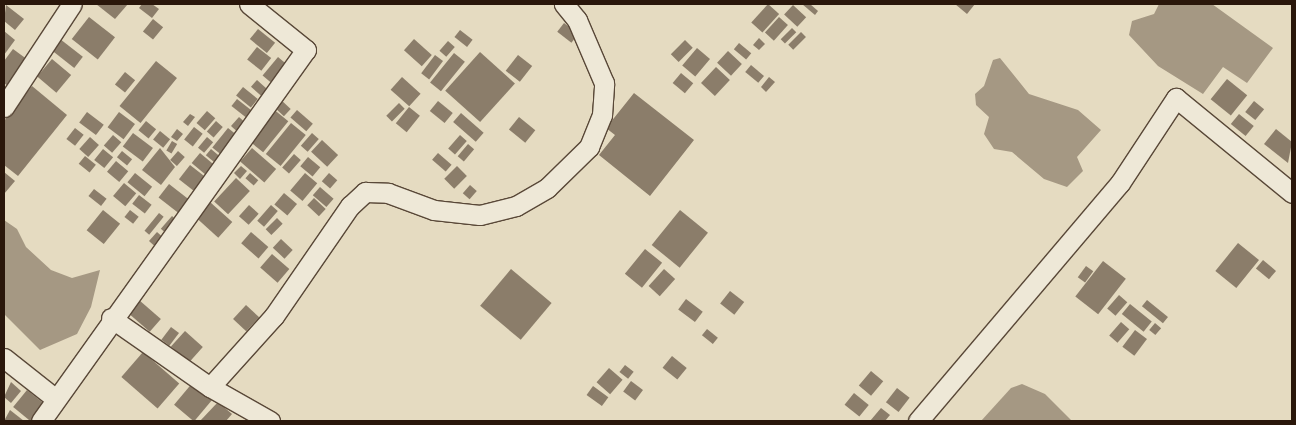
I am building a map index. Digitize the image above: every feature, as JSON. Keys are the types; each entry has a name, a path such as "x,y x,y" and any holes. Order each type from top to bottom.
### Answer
{"street":[{"path":"4,107 72,4"},
{"path":"41,421 111,318 306,50 249,4"},
{"path":"210,387 274,316 350,206 365,192 388,193 434,210 480,215 516,206 548,188 589,147 602,115 604,83 577,20 564,4"},
{"path":"918,421 1120,183 1176,98 1292,193"},
{"path":"111,318 210,387 270,421"},
{"path":"4,358 56,398"}],"shaded area":[{"path":"1159,4 1212,4 1273,48 1247,83 1223,67 1203,94 1158,66 1129,35 1132,21 1154,14"},
{"path":"1000,58 1029,94 1078,110 1101,130 1077,157 1083,171 1067,187 1044,179 1012,152 994,149 984,134 989,117 976,105 975,94 984,86 993,60"},
{"path":"4,220 17,229 26,247 51,270 72,278 100,270 91,307 77,334 40,350 4,314"},
{"path":"1022,384 1045,394 1072,421 981,421 1011,388"}],"building":[{"path":"96,4 128,4 115,19"},
{"path":"142,4 152,4 159,9 152,18 139,8"},
{"path":"768,4 779,14 762,33 751,23"},
{"path":"802,4 810,4 818,11 815,15"},
{"path":"955,4 975,4 967,14"},
{"path":"6,5 24,19 15,30 4,21"},
{"path":"793,5 806,17 797,27 784,15"},
{"path":"89,17 115,37 98,59 72,39"},
{"path":"779,17 788,25 774,41 765,33"},
{"path":"153,19 163,27 153,40 143,31"},
{"path":"564,23 578,34 571,43 557,32"},
{"path":"792,28 796,32 785,44 781,39"},
{"path":"258,29 275,43 267,53 250,39"},
{"path":"460,30 473,40 467,47 454,37"},
{"path":"4,31 15,40 4,55"},
{"path":"801,32 806,37 793,50 788,45"},
{"path":"759,38 765,44 759,50 753,45"},
{"path":"60,39 83,57 74,68 51,50"},
{"path":"414,39 432,55 422,66 404,50"},
{"path":"685,40 693,48 679,62 671,54"},
{"path":"448,41 455,47 446,57 439,51"},
{"path":"739,43 751,53 746,59 734,49"},
{"path":"257,47 271,58 261,71 247,60"},
{"path":"697,48 710,59 695,77 682,66"},
{"path":"13,49 28,60 8,86 4,83 4,61"},
{"path":"728,51 742,64 731,76 717,63"},
{"path":"480,52 515,83 480,122 445,91"},
{"path":"454,53 465,62 441,91 430,83"},
{"path":"435,55 443,61 429,79 421,73"},
{"path":"518,55 532,66 520,82 506,71"},
{"path":"278,57 290,67 275,86 263,75"},
{"path":"52,59 71,75 56,93 37,77"},
{"path":"156,61 177,78 140,123 119,106"},
{"path":"751,65 764,76 758,83 745,72"},
{"path":"716,67 730,80 715,96 701,83"},
{"path":"125,72 135,80 125,93 115,84"},
{"path":"681,73 693,83 685,93 673,83"},
{"path":"402,77 421,94 409,106 391,90"},
{"path":"769,77 775,82 766,92 761,87"},
{"path":"1227,79 1247,95 1231,116 1211,99"},
{"path":"257,80 268,90 262,97 251,87"},
{"path":"32,86 67,115 18,176 4,165 4,121"},
{"path":"243,87 258,99 251,108 236,96"},
{"path":"634,93 694,140 650,196 599,155 615,135 606,128"},
{"path":"279,98 291,109 284,116 272,105"},
{"path":"237,99 255,113 250,120 231,106"},
{"path":"438,101 453,113 445,123 430,111"},
{"path":"1254,101 1264,109 1255,120 1245,112"},
{"path":"399,103 405,109 392,121 386,116"},
{"path":"409,107 420,116 407,132 396,123"},
{"path":"272,108 288,121 263,152 247,139"},
{"path":"297,110 313,124 306,131 290,118"},
{"path":"207,111 215,118 205,130 197,123"},
{"path":"87,112 104,125 96,135 79,122"},
{"path":"119,112 135,124 124,139 108,127"},
{"path":"461,113 484,133 476,142 453,122"},
{"path":"190,114 195,117 188,126 183,122"},
{"path":"1239,114 1254,126 1246,136 1231,124"},
{"path":"239,117 248,125 240,134 231,126"},
{"path":"519,117 535,130 525,143 509,129"},
{"path":"146,121 156,129 149,139 138,130"},
{"path":"216,121 223,127 214,137 207,132"},
{"path":"291,123 306,135 281,166 266,154"},
{"path":"194,127 203,134 193,146 184,140"},
{"path":"75,128 84,135 75,146 66,139"},
{"path":"228,128 239,137 223,156 212,147"},
{"path":"177,129 183,134 177,141 171,137"},
{"path":"1276,129 1292,142 1288,163 1264,144"},
{"path":"160,131 170,139 163,148 153,140"},
{"path":"133,133 153,148 143,162 123,147"},
{"path":"312,133 319,139 308,152 301,146"},
{"path":"113,135 121,142 112,153 104,146"},
{"path":"460,135 467,141 455,154 448,149"},
{"path":"90,137 99,145 88,157 79,149"},
{"path":"207,137 213,142 204,153 198,148"},
{"path":"322,140 338,155 327,167 311,152"},
{"path":"172,141 177,144 171,154 166,150"},
{"path":"468,144 474,149 464,161 458,156"},
{"path":"160,148 175,167 161,185 142,170"},
{"path":"252,148 276,169 264,183 240,162"},
{"path":"103,149 113,157 104,168 94,160"},
{"path":"211,149 224,160 219,166 206,155"},
{"path":"122,151 132,159 127,165 117,157"},
{"path":"178,151 185,157 177,166 170,160"},
{"path":"200,153 218,168 209,178 192,163"},
{"path":"438,153 452,165 446,172 432,160"},
{"path":"294,154 301,160 289,173 282,168"},
{"path":"85,156 96,165 90,173 79,164"},
{"path":"308,157 320,167 313,176 300,166"},
{"path":"116,161 128,171 119,182 107,172"},
{"path":"190,165 209,180 198,194 179,179"},
{"path":"241,166 247,171 240,179 234,173"},
{"path":"457,166 467,176 454,189 444,179"},
{"path":"4,172 15,181 4,194"},
{"path":"135,173 152,187 145,196 127,182"},
{"path":"250,173 258,180 254,185 245,178"},
{"path":"305,173 317,183 302,201 290,191"},
{"path":"329,173 337,180 330,189 322,181"},
{"path":"236,178 250,191 228,214 214,201"},
{"path":"124,183 136,193 125,206 113,196"},
{"path":"169,184 193,203 183,216 159,197"},
{"path":"470,185 477,191 470,199 463,193"},
{"path":"320,187 334,199 326,207 313,195"},
{"path":"94,189 107,199 101,206 88,196"},
{"path":"284,193 297,204 287,215 274,204"},
{"path":"139,195 152,205 145,214 132,204"},
{"path":"314,198 326,209 319,216 307,205"},
{"path":"210,202 232,222 218,238 196,218"},
{"path":"249,205 259,214 249,225 239,216"},
{"path":"271,205 278,211 264,227 257,221"},
{"path":"103,210 120,224 104,244 87,230"},
{"path":"130,210 139,217 133,224 124,217"},
{"path":"680,210 708,233 680,268 652,245"},
{"path":"159,213 164,217 149,235 145,231"},
{"path":"172,216 179,222 168,235 161,229"},
{"path":"277,218 283,224 271,235 266,229"},
{"path":"157,232 166,240 158,249 149,241"},
{"path":"251,232 268,247 259,258 241,243"},
{"path":"281,239 293,250 285,259 273,248"},
{"path":"1238,243 1259,260 1236,288 1215,271"},
{"path":"645,249 662,263 642,288 625,274"},
{"path":"272,254 289,269 278,283 260,268"},
{"path":"1263,260 1276,271 1269,279 1256,268"},
{"path":"1103,261 1126,279 1098,314 1075,296"},
{"path":"1086,266 1093,271 1085,283 1078,277"},
{"path":"511,269 552,303 521,340 480,306"},
{"path":"664,269 675,279 660,296 649,286"},
{"path":"730,291 744,302 734,315 720,304"},
{"path":"1119,295 1127,302 1115,316 1107,309"},
{"path":"686,299 703,312 695,322 678,309"},
{"path":"139,300 161,319 150,332 128,313"},
{"path":"1147,300 1168,317 1163,323 1142,306"},
{"path":"1130,304 1152,322 1144,332 1122,314"},
{"path":"246,305 259,317 246,331 233,319"},
{"path":"1121,322 1129,329 1117,343 1109,336"},
{"path":"1155,323 1161,328 1155,335 1149,330"},
{"path":"171,327 179,333 169,346 161,340"},
{"path":"707,329 718,338 713,344 702,335"},
{"path":"1135,330 1147,339 1134,356 1122,347"},
{"path":"185,331 203,347 189,363 171,347"},
{"path":"143,352 179,383 158,408 121,377"},
{"path":"672,356 687,368 677,380 663,368"},
{"path":"625,365 634,372 628,379 619,372"},
{"path":"609,368 623,380 610,394 597,382"},
{"path":"871,371 883,381 871,396 859,386"},
{"path":"194,381 214,398 194,421 174,405"},
{"path":"631,381 643,390 635,400 623,391"},
{"path":"11,382 21,391 11,403 4,397"},
{"path":"593,386 608,397 602,406 587,395"},
{"path":"897,388 910,398 899,412 886,402"},
{"path":"27,390 44,404 30,421 13,407"},
{"path":"854,393 869,405 859,417 845,405"},
{"path":"218,402 232,414 226,421 200,421"},
{"path":"881,408 890,415 885,421 870,421"},
{"path":"10,410 24,421 4,421"}]}
